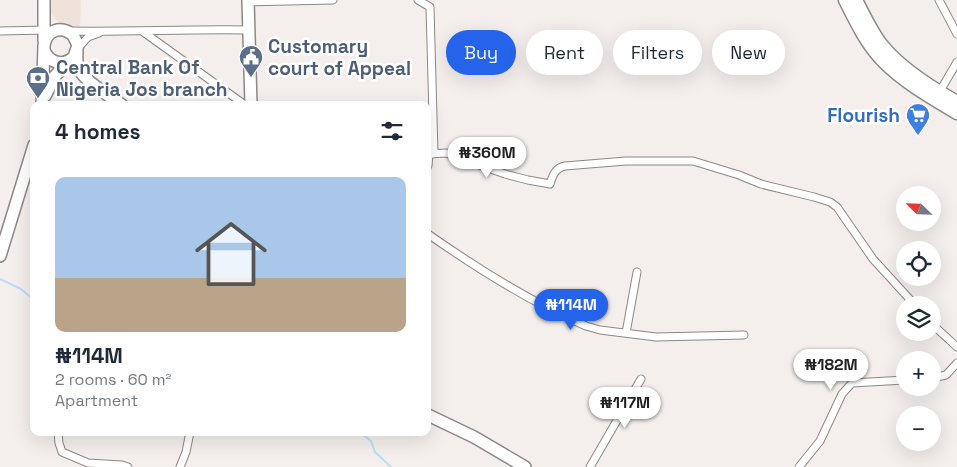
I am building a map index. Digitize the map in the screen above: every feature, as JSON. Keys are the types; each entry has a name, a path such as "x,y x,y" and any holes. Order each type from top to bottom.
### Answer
{"highway":[{"path":"845,0 863,34 884,62 925,94 957,113"},
{"path":"856,0 874,33 888,52 908,69 950,97"}],"main road":[{"path":"248,1 251,101"},
{"path":"43,101 44,3"},
{"path":"44,3 50,20 76,40 76,60 79,69 92,83"},
{"path":"63,30 48,35 44,46 48,58 62,63 117,101"},
{"path":"44,101 50,84 62,63 77,50"},
{"path":"0,256 30,158"},
{"path":"431,416 474,437 508,463 525,467"}],"street":[{"path":"248,1 333,0"},
{"path":"418,0 430,7 430,101"},
{"path":"939,0 957,34"},
{"path":"0,31 248,30"},
{"path":"142,31 239,101"},
{"path":"77,50 88,37 102,32"},
{"path":"950,97 957,62"},
{"path":"431,154 446,154 505,174 550,184 553,175 559,167 565,166 626,161 693,161 761,184 814,197 830,202 837,207 873,259 907,296"},
{"path":"431,236 496,280 572,320 600,330 656,337 744,336"},
{"path":"626,333 637,272"},
{"path":"941,332 957,347"},
{"path":"941,376 946,375 957,363"},
{"path":"590,467 641,379"},
{"path":"799,467 820,441 842,394 852,383 896,381"},
{"path":"58,436 62,452 88,463 128,467"},
{"path":"180,467 189,436"}],"shaded area":[{"path":"48,0 81,0 80,27 64,25 56,20 48,8"}],"waterway":[{"path":"0,279 21,289 30,297"},
{"path":"365,436 371,441 375,452 391,467"}],"place":[{"name":"Customary court of Appeal","path":"251,78"},
{"name":"Central Bank Of Nigeria Jos branch","path":"38,99"},
{"name":"Flourish","path":"918,136"}]}
